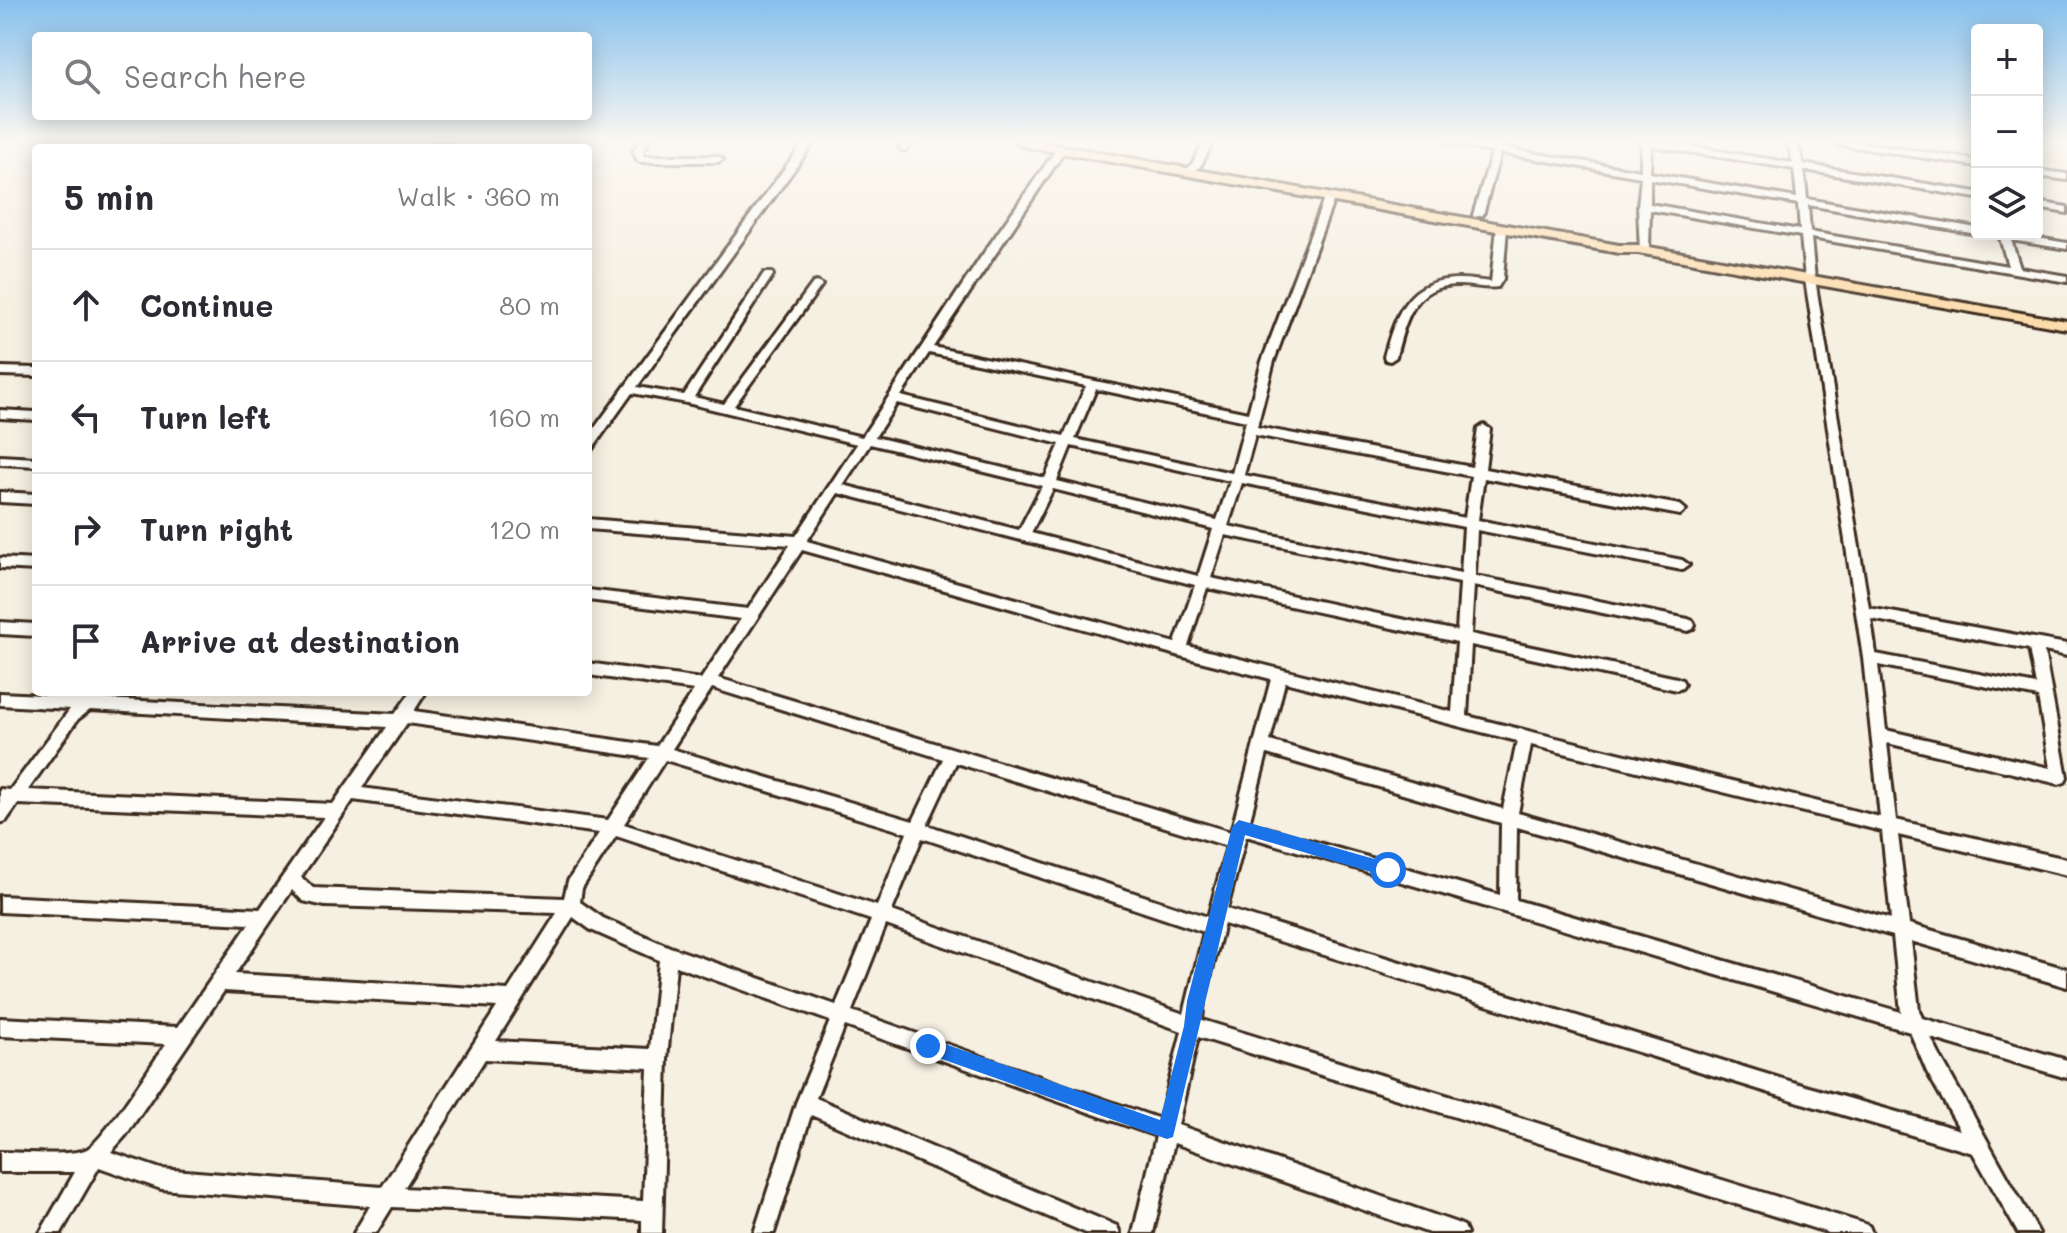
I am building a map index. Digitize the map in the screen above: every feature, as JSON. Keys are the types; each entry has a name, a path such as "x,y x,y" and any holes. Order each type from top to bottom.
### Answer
{"main road":[{"path":"1332,200 2067,325"},
{"path":"1382,200 1618,241 1641,250"}],"street":[{"path":"592,440 767,200"},
{"path":"364,1233 571,906 574,886 1027,200"},
{"path":"1180,650 1237,478 1268,361 1329,200"},
{"path":"1478,215 1482,200"},
{"path":"1641,250 1643,200"},
{"path":"1792,200 1971,230"},
{"path":"1801,201 1803,234 1870,658 1910,1011 1934,1065 2029,1233"},
{"path":"1643,206 2067,279"},
{"path":"2043,206 2067,210"},
{"path":"1390,357 1402,313 1421,291 1455,282 1494,285 1498,279 1502,228"},
{"path":"2006,240 2015,270"},
{"path":"2033,240 2067,246"},
{"path":"687,399 768,275"},
{"path":"727,408 817,285"},
{"path":"926,349 1479,473 1680,510"},
{"path":"0,371 32,372"},
{"path":"1023,536 1092,385"},
{"path":"629,389 687,399 866,440 1220,528 1688,625"},
{"path":"894,398 1066,441 1237,478 1682,565"},
{"path":"0,414 32,416"},
{"path":"1459,720 1471,523 1484,429"},
{"path":"0,460 32,462"},
{"path":"836,488 1203,582 1677,684"},
{"path":"0,497 32,499"},
{"path":"592,524 800,542 1180,650 1888,827 2067,867"},
{"path":"0,563 32,565"},
{"path":"592,595 751,615"},
{"path":"1862,612 2067,650"},
{"path":"0,628 32,630"},
{"path":"1877,734 2059,777 2036,645"},
{"path":"1870,658 2046,693"},
{"path":"592,670 707,684 1237,834 1508,904 2067,1069"},
{"path":"1143,1233 1192,1026 1195,1001 1280,674"},
{"path":"0,816 7,797 73,715 97,696"},
{"path":"50,1233 95,1156 119,1128 416,696"},
{"path":"0,699 402,718 662,753 1979,1145"},
{"path":"1508,904 1509,820 1525,737"},
{"path":"1260,745 1509,820 2067,978"},
{"path":"764,1233 805,1103 839,1015 884,916 917,829 952,755"},
{"path":"349,793 613,828 884,916 1192,1026 1862,1233"},
{"path":"7,797 337,811"},
{"path":"291,878 309,895 325,898 571,906 597,924 668,955 1457,1233"},
{"path":"0,904 264,917"},
{"path":"652,1233 658,1059 668,955"},
{"path":"220,982 511,999"},
{"path":"0,1027 183,1036"},
{"path":"479,1049 658,1059"},
{"path":"805,1103 1110,1233"},
{"path":"0,1162 75,1162 95,1156 161,1179 385,1197 652,1211"}],"route":[{"path":"928,1046 1167,1131 1195,1001 1239,827 1388,870"}]}
